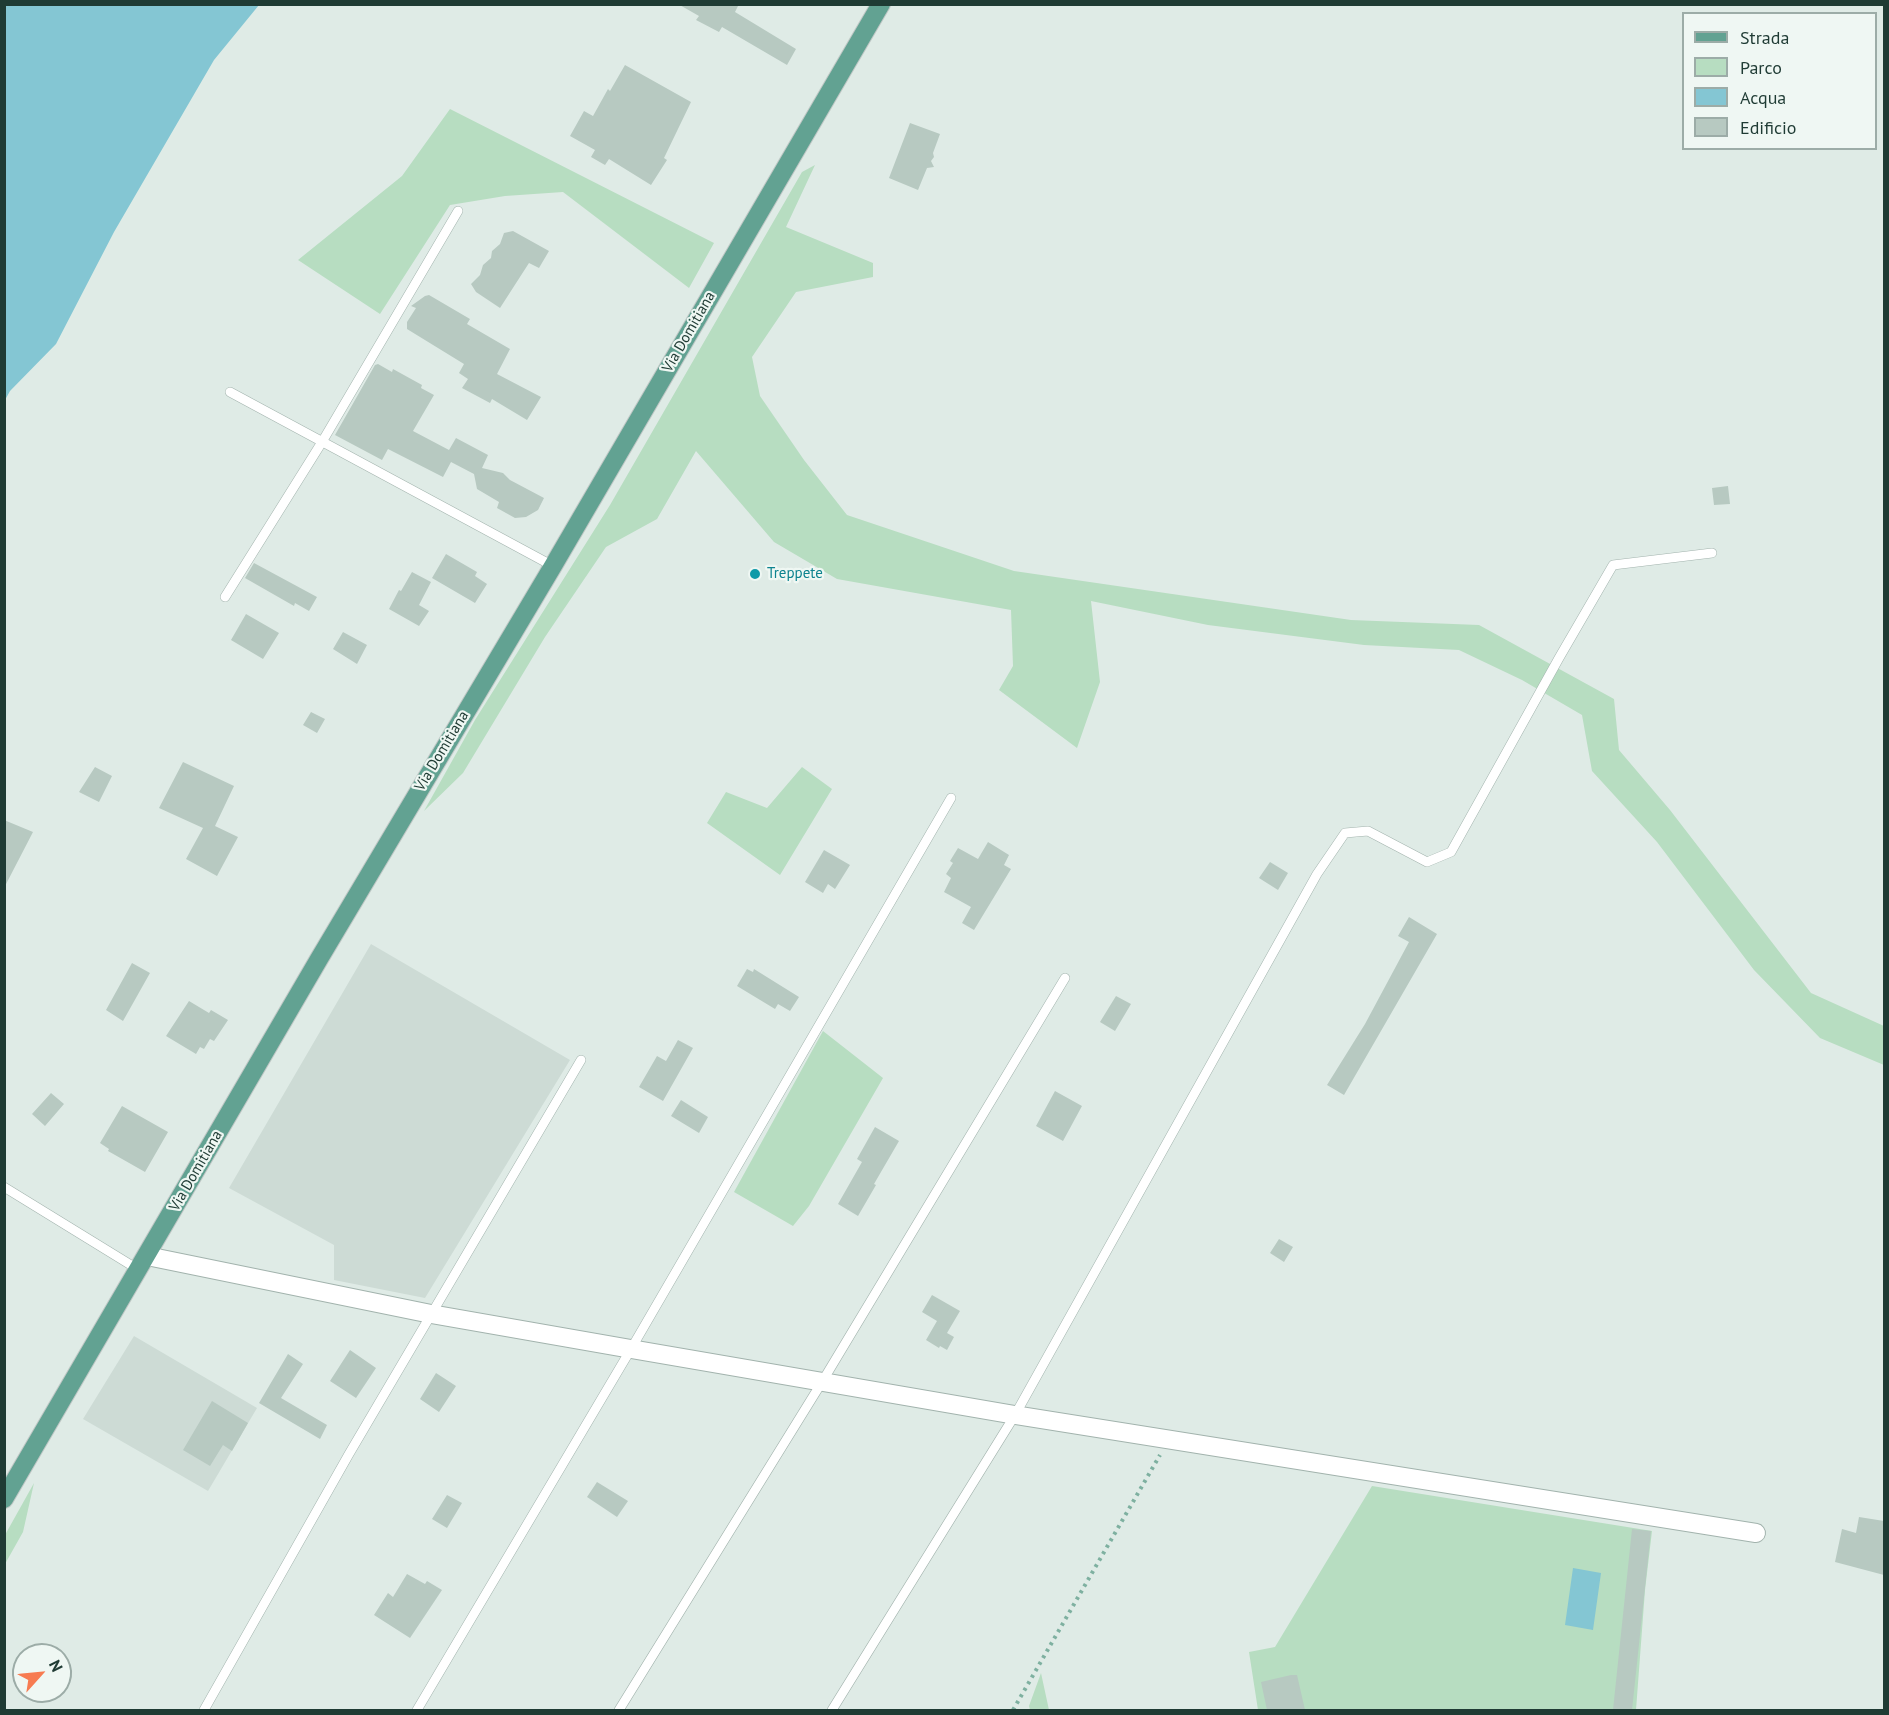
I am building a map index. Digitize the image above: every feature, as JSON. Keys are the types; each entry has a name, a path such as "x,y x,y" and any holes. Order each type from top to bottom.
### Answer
{"main road":[{"name":"Via Domitiana","path":"4,1499 881,4"}],"street":[{"path":"143,1263 1015,1415 1756,1533"}],"lane":[{"path":"225,597 322,441 458,211"},
{"path":"230,392 553,566"},
{"path":"832,1710 1015,1415 1317,874 1345,833 1368,831 1427,862 1451,852 1613,565 1712,553"},
{"path":"417,1710 631,1349 951,798"},
{"path":"620,1710 822,1382 1065,978"},
{"path":"204,1710 349,1454 580,1060"},
{"path":"4,1187 143,1263"}],"path":[{"path":"1012,1710 1169,1439"}],"shaded area":[{"path":"371,944 570,1060 425,1298 334,1280 334,1245 229,1188"},
{"path":"134,1336 257,1408 208,1491 83,1419"}],"green space":[{"path":"450,109 714,243 689,288 563,192 505,196 450,205 380,314 298,260 402,176"},
{"path":"815,165 786,227 873,263 873,277 796,292 752,357 760,396 804,460 847,515 1014,571 1351,620 1479,625 1614,699 1619,750 1670,810 1811,993 1884,1026 1884,1065 1820,1038 1754,970 1657,842 1592,771 1582,715 1522,680 1459,650 1364,645 1208,625 1091,601 1100,682 1077,748 999,690 1013,666 1011,610 837,579 774,542 696,451 657,519 606,547 545,637 463,773 424,811 475,720 610,505 802,172"},
{"path":"802,767 832,789 780,875 707,823 726,792 767,808"},
{"path":"823,1031 883,1078 809,1206 793,1226 734,1192"},
{"path":"34,1483 23,1532 5,1564 5,1535"},
{"path":"1372,1486 1652,1531 1636,1710 1258,1710 1249,1652 1275,1647"},
{"path":"1041,1673 1049,1710 1030,1710 1029,1706"}],"water":[{"path":"5,4 259,5 214,60 114,232 56,344 10,391 5,400"},
{"path":"1573,1568 1601,1573 1593,1630 1565,1625"}],"building":[{"path":"678,4 739,4 735,12 796,49 787,65 722,27 719,32 696,20 699,16"},
{"path":"625,65 691,102 664,158 667,160 651,185 609,159 605,165 591,157 595,150 570,136 584,111 593,116"},
{"path":"910,123 940,134 931,161 934,167 927,168 918,190 889,178"},
{"path":"513,231 549,251 539,268 529,263 500,308 476,292 471,284 480,275 483,265 491,258 492,251 500,244 504,233"},
{"path":"429,295 470,319 467,324 510,349 497,374 541,397 527,420 492,399 490,403 462,388 468,379 459,373 464,364 407,329 407,322 416,308 411,306"},
{"path":"378,364 392,372 393,369 422,385 421,388 434,395 413,431 449,450 456,438 488,455 482,468 503,473 510,480 544,498 538,510 526,517 515,518 497,508 499,502 477,489 474,474 451,462 443,477 388,449 382,460 335,435 375,365"},
{"path":"1728,486 1730,504 1714,505 1712,488"},
{"path":"446,554 477,572 475,576 487,584 475,603 432,578"},
{"path":"254,563 317,597 309,611 295,603 294,606 245,578"},
{"path":"412,572 431,582 419,605 429,611 419,626 389,609"},
{"path":"246,614 279,633 263,659 231,640"},
{"path":"343,632 367,645 357,664 333,649"},
{"path":"311,712 325,719 317,733 303,725"},
{"path":"183,762 234,786 215,826 238,837 217,876 186,859 203,828 159,808"},
{"path":"95,767 112,776 99,802 79,792"},
{"path":"4,820 33,832 4,888"},
{"path":"988,842 1009,855 1004,865 1011,869 974,930 962,923 971,907 944,892 951,878 946,874 953,863 950,861 958,848 978,859"},
{"path":"824,850 850,865 835,889 828,884 823,893 805,882"},
{"path":"1270,862 1288,873 1278,890 1259,878"},
{"path":"1409,917 1437,934 1344,1095 1327,1085 1365,1024 1409,942 1398,936"},
{"path":"132,963 150,973 123,1021 106,1010"},
{"path":"747,969 753,972 754,969 799,997 790,1011 778,1004 775,1009 737,986"},
{"path":"1116,996 1131,1004 1115,1031 1100,1022"},
{"path":"189,1001 209,1013 211,1010 228,1020 214,1041 210,1039 204,1049 200,1047 196,1054 166,1036"},
{"path":"678,1040 693,1048 663,1101 639,1087 657,1056 666,1061"},
{"path":"1055,1091 1082,1106 1063,1141 1036,1126"},
{"path":"51,1093 64,1104 45,1126 32,1114"},
{"path":"681,1100 708,1117 699,1133 671,1116"},
{"path":"122,1106 168,1132 145,1172 108,1151 109,1149 100,1143"},
{"path":"875,1127 899,1141 858,1216 838,1204 862,1162 857,1159"},
{"path":"1279,1239 1293,1247 1284,1262 1270,1253"},
{"path":"932,1295 960,1311 947,1333 954,1337 947,1350 926,1340 937,1321 922,1312"},
{"path":"350,1350 376,1368 356,1398 330,1381"},
{"path":"288,1354 303,1364 281,1398 327,1425 320,1439 259,1403"},
{"path":"436,1373 456,1386 439,1412 420,1399"},
{"path":"212,1401 248,1423 232,1451 223,1445 210,1466 183,1450"},
{"path":"597,1482 628,1501 617,1517 587,1497"},
{"path":"447,1495 462,1503 447,1528 432,1519"},
{"path":"1859,1517 1884,1521 1884,1575 1835,1562 1842,1529 1856,1533"},
{"path":"1632,1529 1651,1531 1632,1710 1613,1710"},
{"path":"407,1574 425,1584 427,1581 442,1590 410,1638 374,1615 388,1593 393,1597"},
{"path":"1297,1675 1305,1710 1267,1710 1261,1682"}],"place":[{"name":"Treppete","path":"755,574"}]}
